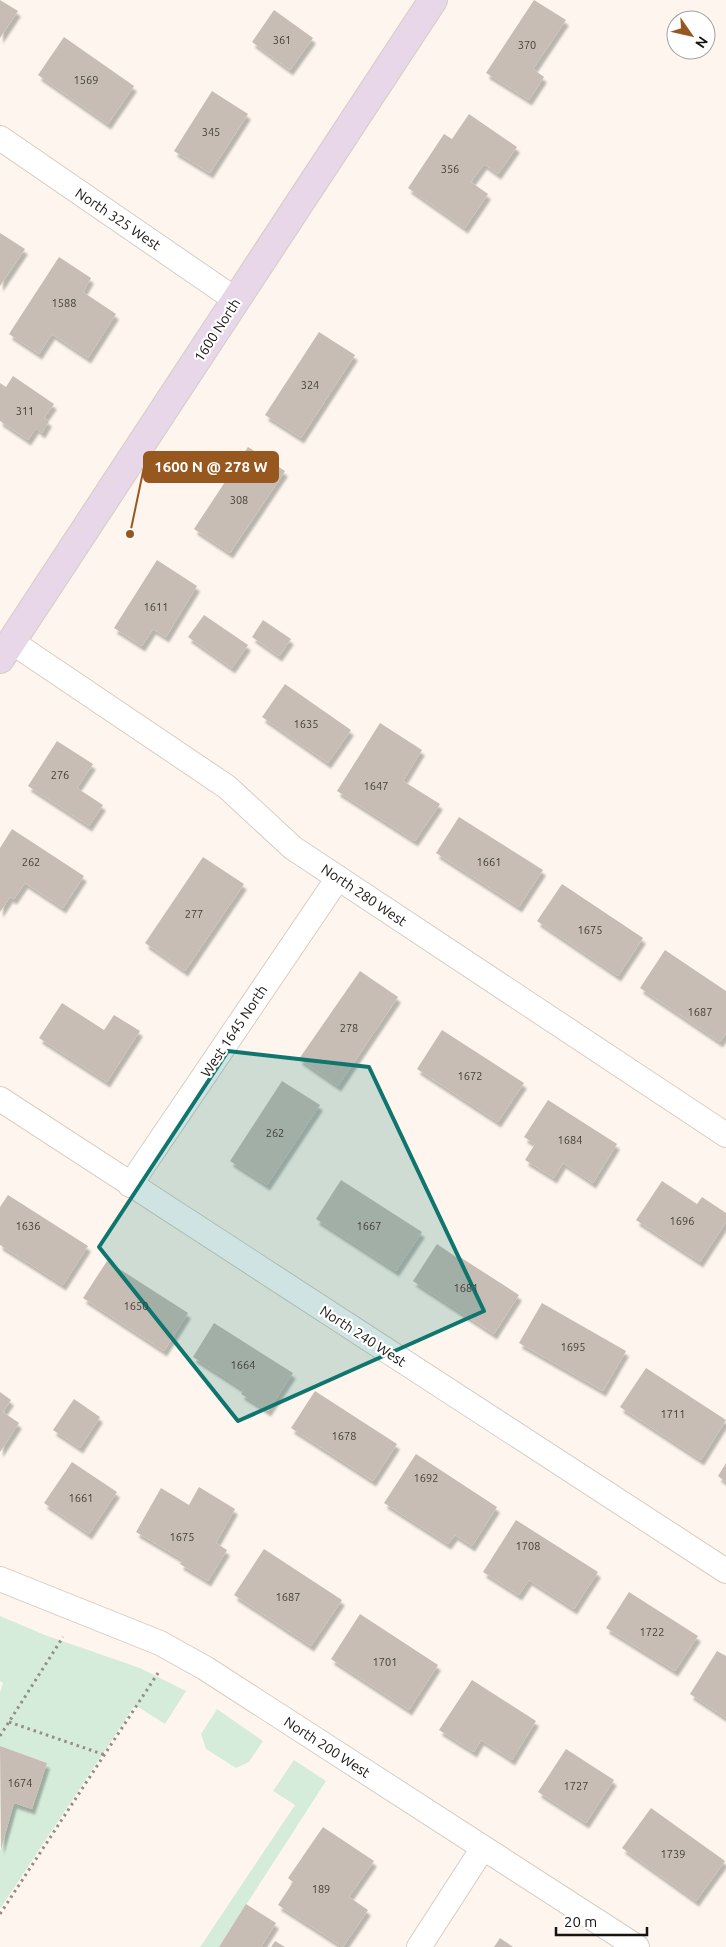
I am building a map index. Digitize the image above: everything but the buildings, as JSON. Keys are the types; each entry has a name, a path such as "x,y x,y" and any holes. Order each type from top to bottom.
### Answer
{"main road":[{"name":"1600 North","path":"6,651 433,0"}],"street":[{"name":"North 325 West","path":"0,138 236,300"},
{"name":"North 280 West","path":"6,651 227,787 293,848 726,1135"},
{"name":"West 1645 North","path":"130,1185 338,878"},
{"name":"North 240 West","path":"0,1099 726,1572"},
{"name":"North 200 West","path":"0,1579 160,1643 190,1660 637,1947"},
{"path":"419,1947 483,1848"}],"path":[{"path":"0,1736 63,1637"},
{"path":"0,1914 158,1673"},
{"path":"9,1722 105,1755"}],"highlighted area":[{"path":"228,1051 369,1067 484,1311 238,1421 99,1247"}],"green space":[{"path":"0,1616 45,1635 140,1668 186,1691 165,1724 135,1705 0,1909 0,1851 14,1803 32,1809 47,1763 0,1746 0,1693 3,1683 0,1681"},
{"path":"217,1709 263,1741 249,1762 236,1768 206,1749 201,1734"},
{"path":"294,1760 326,1781 219,1947 200,1947 295,1805 273,1791"}],"place":[{"name":"1600 N @ 278 W","path":"130,534"}]}
